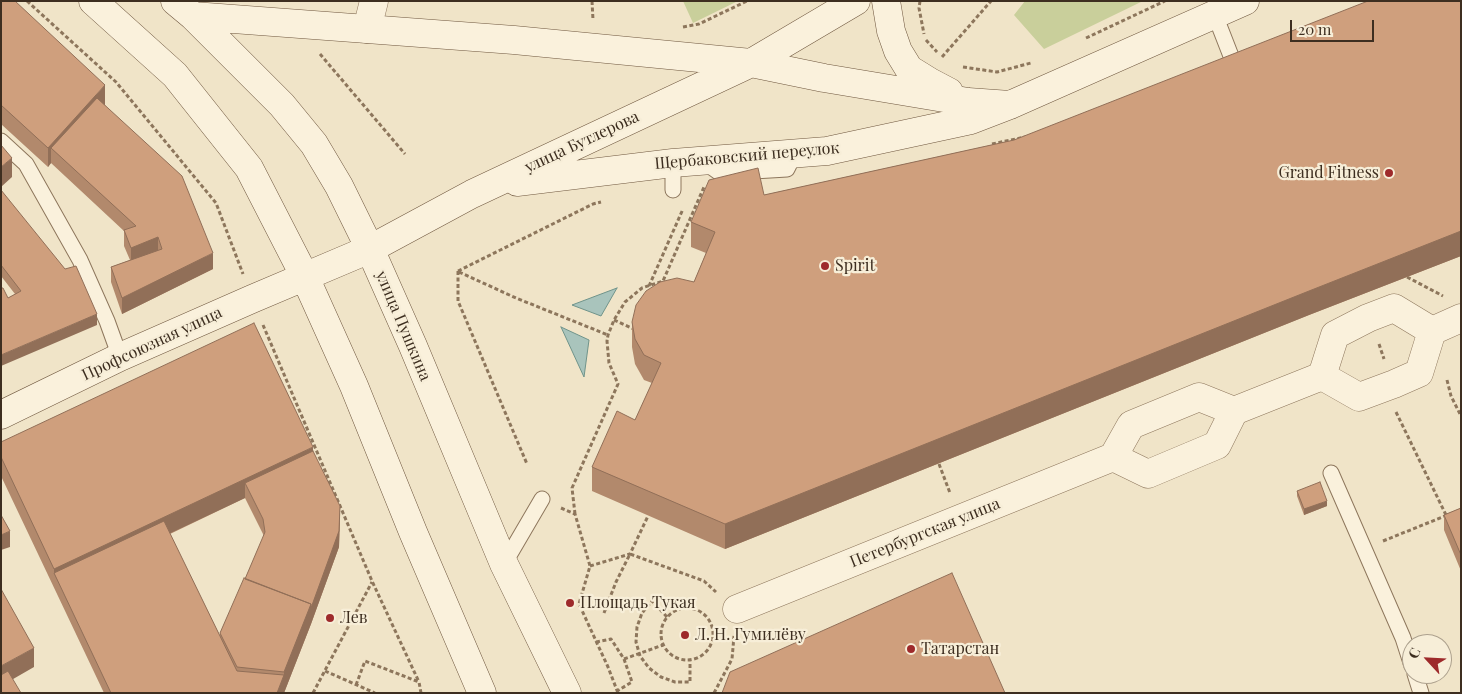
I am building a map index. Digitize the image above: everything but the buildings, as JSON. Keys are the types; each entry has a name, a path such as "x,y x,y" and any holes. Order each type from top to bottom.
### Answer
{"main road":[{"path":"93,1 175,76 249,168 305,277 354,386 413,532 482,693"},
{"path":"367,29 374,1"},
{"name":"улица Бутлерова","path":"305,277 370,249 472,194 751,63 856,1"},
{"path":"886,1 891,31 898,51 909,69 968,102"},
{"name":"Щербаковский переулок","path":"493,184 673,163 704,172 795,153 827,151 970,120 1010,105 1245,1"},
{"path":"184,8 367,29 524,41 751,63 824,78 968,102 1010,105"},
{"name":"улица Пушкина","path":"184,8 282,105 314,144 340,186 413,346 504,564 568,693"},
{"name":"Профсоюзная улица","path":"1,415 120,357 252,298 305,277"},
{"path":"1322,376 1335,335 1368,318 1394,308 1432,331"},
{"path":"1322,376 1359,397 1419,373 1432,331 1453,308"},
{"path":"1234,411 1199,397 1131,425 1113,457 1148,474 1217,445 1234,411 1322,376"},
{"name":"Петербургская улица","path":"737,609 1113,457"}],"lane":[{"path":"1216,15 1239,76"},
{"path":"1,141 26,164 80,260 107,321 120,357"},
{"path":"673,163 673,190"},
{"path":"1331,473 1402,636"},
{"path":"504,564 542,500"}],"path":[{"path":"27,1 116,82 216,204 246,283"},
{"path":"592,1 594,23"},
{"path":"920,1 919,8 925,38 942,57 949,61"},
{"path":"942,57 991,1"},
{"path":"1079,42 1165,1"},
{"path":"318,52 405,154"},
{"path":"957,64 965,68 997,72 1032,63"},
{"path":"596,642 611,639 624,659 632,682 618,692 608,667 596,642 580,604 590,566 575,514 572,488 618,384 609,363 607,342 614,320 625,302 642,288 663,281 704,172"},
{"path":"458,271 593,204 602,202"},
{"path":"649,286 685,204"},
{"path":"458,271 516,298 608,335"},
{"path":"458,271 458,301 527,464"},
{"path":"1407,277 1453,308"},
{"path":"1368,318 1389,386 1445,516"},
{"path":"614,320 636,330"},
{"path":"262,323 372,581 419,682 421,693"},
{"path":"1451,396 1461,416"},
{"path":"542,500 575,514"},
{"path":"1364,549 1453,512"},
{"path":"604,613 616,582 648,516"},
{"path":"590,566 630,554 704,582 737,609 732,659 714,693"},
{"path":"313,693 372,581"},
{"path":"667,617 652,601 642,613 637,626 636,642 640,652 649,668 661,677 675,682 690,682 690,660"},
{"path":"682,608 691,608 705,615 710,621 713,636 708,650 702,656 686,661 670,655 661,641 663,624 667,617 682,608"},
{"path":"624,659 663,645"},
{"path":"356,685 365,661 419,682"},
{"path":"325,671 375,693"}],"green space":[{"path":"683,1 738,1 693,23"},
{"path":"1025,1 1143,1 1044,49 1014,15"}],"water":[{"path":"617,288 601,316 572,305"},
{"path":"561,327 589,340 584,377"}],"place":[{"name":"Grand Fitness","path":"1389,173"},
{"name":"Spirit","path":"825,266"},
{"name":"Площадь Тукая","path":"570,603"},
{"name":"Лев","path":"330,618"},
{"name":"Л. Н. Гумилёву","path":"685,635"},
{"name":"Татарстан","path":"911,649"}]}
